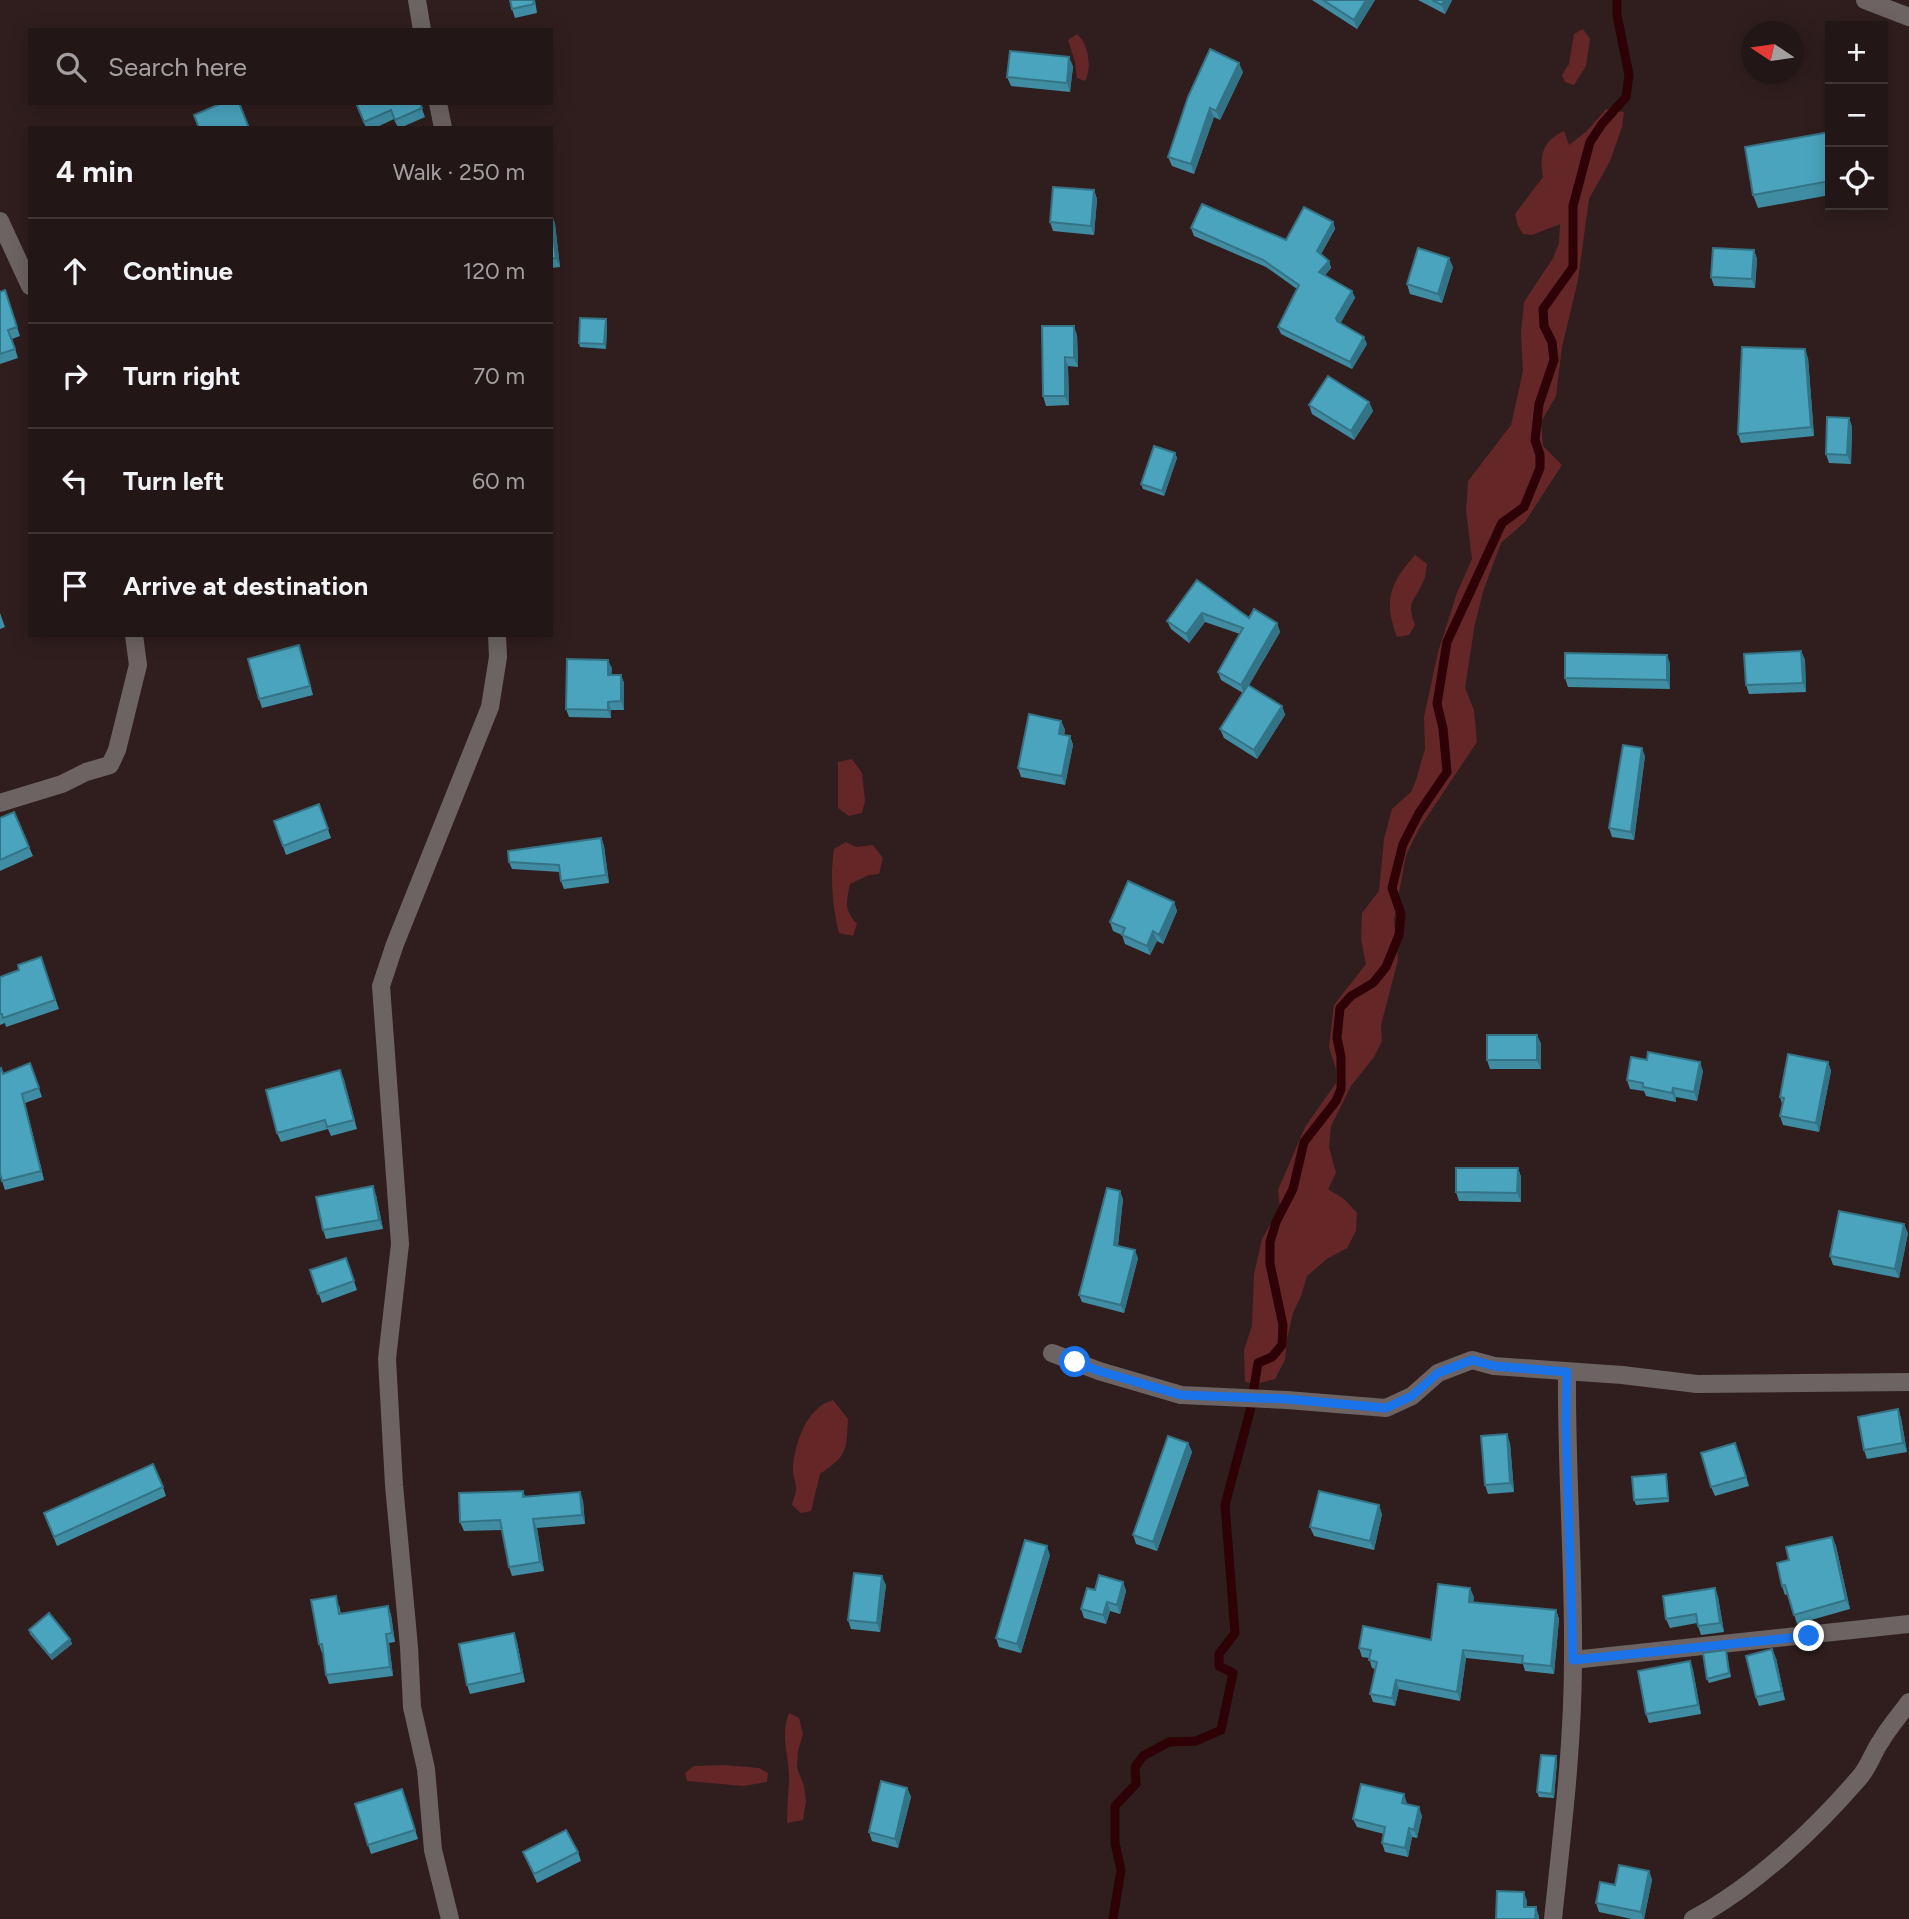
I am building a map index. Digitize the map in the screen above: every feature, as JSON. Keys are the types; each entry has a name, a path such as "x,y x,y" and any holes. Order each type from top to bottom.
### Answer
{"street":[{"path":"416,0 422,28"},
{"path":"1865,0 1909,17"},
{"path":"438,105 442,126"},
{"path":"0,220 28,280"},
{"path":"0,803 110,765 117,750 138,666 134,637"},
{"path":"450,1919 433,1850 426,1769 412,1707 394,1485 387,1359 400,1244 381,986 490,707 498,657 497,637"},
{"path":"1052,1353 1099,1371 1181,1395 1287,1399 1386,1408 1412,1396 1438,1373 1472,1360 1494,1366 1622,1375 1697,1384 1909,1382"},
{"path":"1553,1919 1569,1774 1573,1660 1567,1372"},
{"path":"1573,1660 1909,1624"},
{"path":"1693,1919 1754,1879 1807,1832 1862,1775 1881,1740 1909,1702"}],"shaded area":[{"path":"1583,29 1590,39 1586,66 1574,85 1565,82 1562,75 1569,64 1574,34"},
{"path":"1077,34 1088,56 1085,81 1077,78 1068,40"},
{"path":"1606,109 1624,112 1622,127 1610,161 1589,199 1578,280 1562,347 1556,396 1541,422 1543,446 1562,465 1525,522 1501,543 1484,589 1475,623 1465,688 1474,710 1477,742 1419,829 1406,855 1394,920 1398,960 1381,1025 1382,1041 1374,1057 1351,1086 1331,1126 1329,1147 1336,1173 1328,1189 1344,1199 1357,1213 1356,1231 1347,1248 1327,1259 1307,1276 1293,1313 1285,1360 1275,1379 1256,1384 1245,1382 1244,1350 1252,1326 1254,1274 1262,1239 1280,1207 1278,1190 1305,1127 1336,1083 1336,1069 1329,1047 1334,1005 1366,964 1361,939 1362,913 1379,891 1384,839 1392,809 1411,792 1425,749 1424,717 1438,652 1457,593 1472,559 1466,511 1468,481 1511,425 1523,371 1521,333 1524,302 1553,258 1559,243 1560,224 1532,235 1523,234 1515,214 1543,177 1542,155 1551,139 1564,131 1569,145 1587,131"},
{"path":"1415,555 1427,564 1424,580 1411,606 1415,625 1409,635 1397,637 1390,613 1391,593 1400,574"},
{"path":"852,759 862,773 865,801 862,813 849,816 838,808 838,762"},
{"path":"846,842 856,847 873,845 883,858 879,874 869,875 850,884 847,906 857,924 853,936 839,933 832,891 834,849"},
{"path":"833,1400 848,1419 846,1445 841,1457 820,1474 811,1511 801,1513 792,1505 796,1491 793,1470 796,1447 809,1418 824,1404"},
{"path":"789,1713 799,1718 803,1734 797,1768 806,1801 803,1820 787,1823 789,1775 785,1731"},
{"path":"694,1766 759,1768 768,1773 767,1782 744,1786 687,1781 685,1773"}],"building":[{"path":"510,0 533,0 534,4 512,9"},
{"path":"1323,0 1366,0 1354,20"},
{"path":"1210,49 1239,63 1216,111 1210,108 1191,164 1168,157 1188,97"},
{"path":"1010,51 1069,57 1067,83 1007,77"},
{"path":"217,105 240,105 248,126 198,126 194,115"},
{"path":"357,105 421,105 422,108 395,120 391,110 364,122"},
{"path":"1825,133 1825,182 1753,195 1745,147"},
{"path":"1053,187 1094,190 1091,226 1050,222"},
{"path":"1202,204 1286,240 1304,207 1333,222 1317,251 1329,261 1319,272 1352,291 1336,318 1364,337 1350,362 1278,327 1299,285 1263,260 1191,228"},
{"path":"553,232 556,258 553,259"},
{"path":"1418,248 1449,258 1438,294 1407,284"},
{"path":"1713,248 1754,250 1752,279 1711,277"},
{"path":"5,290 17,327 8,330 15,349 0,354 0,292"},
{"path":"580,318 606,319 604,344 579,343"},
{"path":"1042,326 1074,326 1074,358 1065,357 1065,396 1043,396"},
{"path":"1742,347 1805,349 1811,427 1738,434"},
{"path":"1328,376 1369,402 1351,431 1309,405"},
{"path":"1827,417 1849,418 1847,455 1826,454"},
{"path":"1154,446 1175,453 1162,491 1141,484"},
{"path":"1197,580 1249,618 1254,609 1277,623 1241,685 1218,672 1243,628 1202,613 1186,634 1167,621"},
{"path":"299,645 310,686 259,699 248,659"},
{"path":"1801,651 1803,683 1746,685 1744,654"},
{"path":"1565,653 1667,655 1667,680 1565,678"},
{"path":"567,659 608,660 608,675 621,675 621,701 608,702 608,710 566,709"},
{"path":"1248,685 1282,706 1254,750 1220,729"},
{"path":"1029,714 1061,721 1059,734 1070,736 1062,776 1018,768"},
{"path":"1623,745 1642,748 1631,832 1609,828"},
{"path":"319,804 328,829 283,846 274,821"},
{"path":"14,812 29,847 0,860 0,818"},
{"path":"601,838 606,875 561,881 559,865 509,862 508,851"},
{"path":"1128,881 1174,902 1159,935 1153,931 1147,946 1122,935 1125,928 1110,922"},
{"path":"41,957 55,1000 3,1018 0,1014 0,977 19,970 18,965"},
{"path":"1487,1035 1537,1035 1537,1060 1487,1060"},
{"path":"1648,1052 1700,1062 1694,1092 1673,1088 1672,1093 1643,1087 1643,1083 1627,1080 1631,1057 1647,1060"},
{"path":"1788,1054 1828,1062 1816,1123 1780,1116 1784,1098 1780,1097"},
{"path":"30,1063 39,1088 22,1094 41,1171 2,1181 0,1069 3,1074"},
{"path":"340,1070 354,1120 327,1127 325,1120 277,1133 266,1090"},
{"path":"1456,1168 1518,1168 1517,1193 1456,1192"},
{"path":"373,1186 379,1220 323,1230 316,1197"},
{"path":"1107,1188 1120,1191 1114,1245 1135,1250 1121,1305 1079,1295"},
{"path":"1839,1211 1904,1224 1895,1269 1830,1256"},
{"path":"346,1258 354,1281 318,1294 310,1270"},
{"path":"1898,1409 1903,1443 1864,1450 1858,1417"},
{"path":"1507,1434 1510,1483 1485,1485 1481,1436"},
{"path":"1168,1436 1188,1443 1153,1542 1133,1535"},
{"path":"1735,1443 1746,1477 1711,1487 1701,1453"},
{"path":"153,1464 163,1487 54,1537 44,1513"},
{"path":"1666,1474 1668,1498 1634,1500 1632,1477"},
{"path":"523,1491 523,1497 580,1492 582,1515 533,1519 540,1562 509,1567 500,1520 460,1522 459,1493"},
{"path":"1319,1491 1379,1505 1370,1541 1310,1527"},
{"path":"1832,1537 1846,1600 1794,1615 1785,1585 1782,1586 1777,1563 1789,1560 1786,1547"},
{"path":"1025,1540 1047,1546 1017,1644 996,1638"},
{"path":"854,1573 882,1576 877,1623 848,1620"},
{"path":"1099,1575 1123,1582 1117,1605 1107,1602 1103,1615 1081,1609 1087,1588 1095,1590"},
{"path":"1438,1584 1470,1588 1469,1602 1556,1610 1551,1666 1522,1663 1523,1656 1463,1650 1457,1692 1396,1680 1392,1698 1370,1694 1377,1662 1369,1660 1371,1650 1359,1648 1363,1626 1431,1640"},
{"path":"1715,1588 1720,1623 1698,1626 1696,1614 1666,1619 1663,1596"},
{"path":"336,1596 339,1614 388,1606 392,1633 386,1634 390,1667 326,1675 322,1644 319,1644 311,1600"},
{"path":"49,1613 70,1639 50,1656 29,1630"},
{"path":"514,1633 522,1673 467,1685 459,1644"},
{"path":"1772,1649 1782,1691 1756,1697 1746,1656"},
{"path":"1726,1650 1729,1673 1707,1679 1703,1653"},
{"path":"1690,1661 1698,1705 1646,1714 1638,1671"},
{"path":"1541,1755 1556,1756 1552,1794 1537,1792"},
{"path":"881,1781 907,1788 895,1839 869,1832"},
{"path":"1361,1784 1404,1794 1402,1803 1419,1807 1414,1830 1409,1828 1405,1848 1382,1843 1385,1827 1353,1819"},
{"path":"402,1789 415,1830 368,1845 355,1804"},
{"path":"566,1830 578,1852 534,1874 523,1852"},
{"path":"1619,1865 1649,1871 1641,1912 1596,1903 1600,1882 1615,1885"},
{"path":"1497,1891 1524,1892 1524,1907 1536,1907 1535,1919 1496,1919"}],"waterway":[{"path":"1113,1919 1121,1870 1115,1843 1115,1806 1136,1784 1135,1767 1143,1756 1169,1742 1196,1741 1221,1730 1233,1673 1219,1666 1219,1654 1235,1633 1225,1505 1250,1411 1258,1363 1272,1357 1282,1345 1283,1325 1270,1264 1270,1242 1276,1222 1293,1189 1304,1142 1336,1101 1341,1089 1341,1057 1337,1038 1340,1008 1351,996 1373,983 1386,967 1399,935 1401,914 1392,888 1403,844 1419,813 1447,772 1443,728 1437,704 1447,642 1502,523 1524,507 1540,468 1540,455 1535,440 1539,404 1554,360 1552,342 1544,326 1543,309 1573,267 1573,206 1590,142 1626,97 1629,75 1617,15 1617,0"}],"route":[{"path":"1075,1362 1181,1395 1287,1399 1386,1408 1412,1396 1438,1373 1472,1360 1494,1366 1567,1372 1573,1660 1809,1636"}]}
